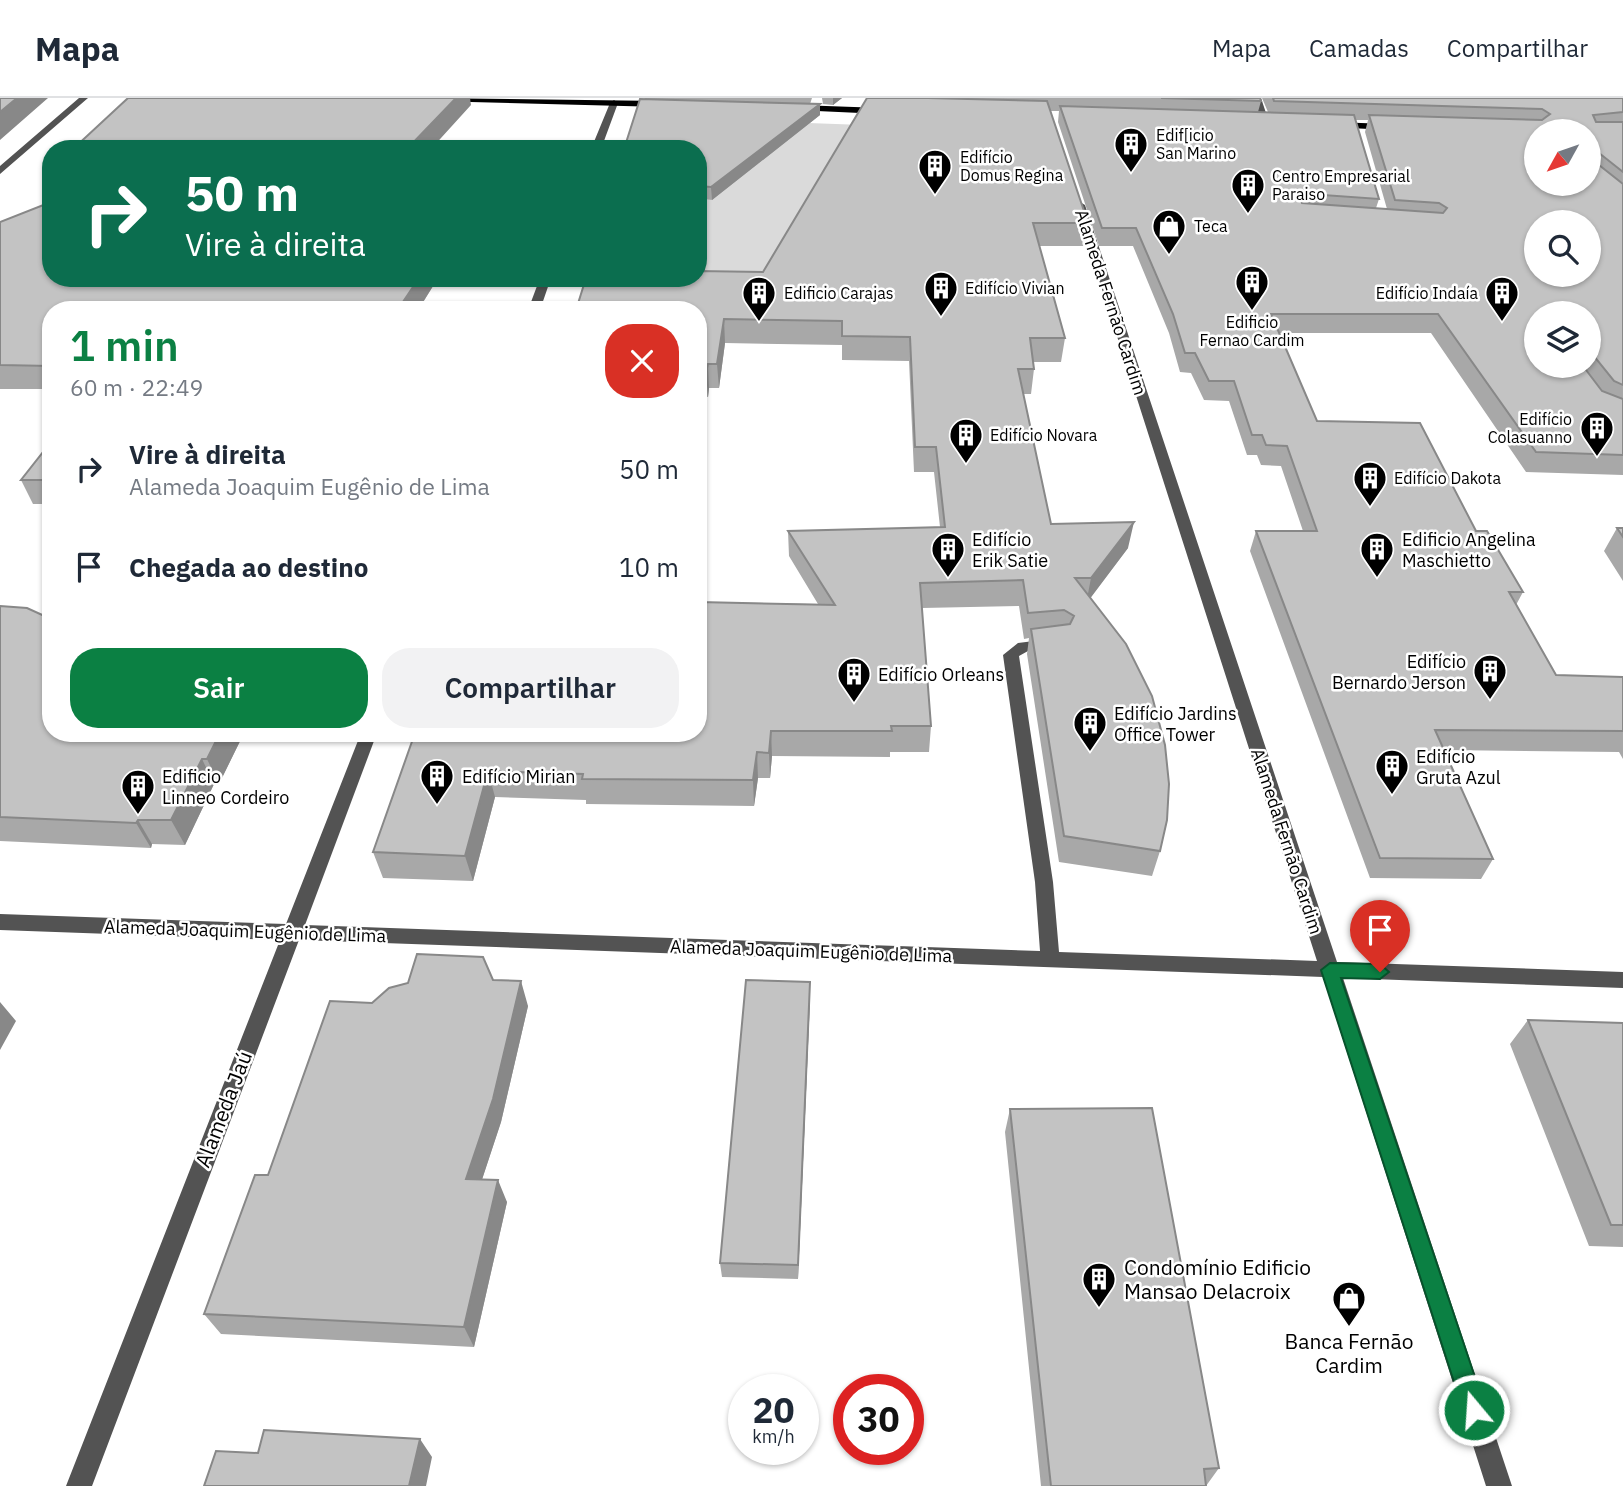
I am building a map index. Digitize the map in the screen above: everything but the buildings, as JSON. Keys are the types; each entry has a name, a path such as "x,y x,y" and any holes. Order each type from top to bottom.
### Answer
{"main road":[{"path":"431,98 668,104"},
{"path":"790,108 898,111"},
{"path":"1251,122 1280,123"},
{"path":"1317,124 1394,127"}],"street":[{"path":"0,171 84,98"},
{"path":"817,109 818,98"},
{"path":"1257,98 1268,123"},
{"path":"600,140 614,103"},
{"path":"1355,125 1359,139"},
{"name":"Alameda Fernão Cardim","path":"1073,184 1499,1486"},
{"path":"1050,960 1046,892 1011,656 1015,650 1025,646 1059,643"},
{"name":"Alameda Jaú","path":"79,1486 365,742"},
{"name":"Alameda Joaquim Eugênio de Lima","path":"0,922 1623,980"}],"shaded area":[{"path":"781,122 863,125 824,286 707,285 707,199 712,199"}],"place":[{"name":"Edif[icio San Marino","path":"1131,174"},
{"name":"Edifício Domus Regina","path":"935,196"},
{"name":"Centro Empresarial Paraiso","path":"1248,215"},
{"name":"Teca","path":"1169,256"},
{"name":"Edificio Fernao Cardim","path":"1252,312"},
{"name":"Edifício Vivian","path":"941,318"},
{"name":"Edificio Carajas","path":"759,323"},
{"name":"Edifício Indaía","path":"1502,323"},
{"name":"Edifício Colasuanno","path":"1597,458"},
{"name":"Edifício Novara","path":"966,465"},
{"name":"Edifício Dakota","path":"1370,508"},
{"name":"Edifício Erik Satie","path":"948,579"},
{"name":"Edificio Angelina Maschietto","path":"1377,579"},
{"name":"Edifício Bernardo Jerson","path":"1490,701"},
{"name":"Edifício Orleans","path":"854,704"},
{"name":"Edifício Jardins Office Tower","path":"1090,753"},
{"name":"Edifício Gruta Azul","path":"1392,796"},
{"name":"Edifício Mirian","path":"437,806"},
{"name":"Edificio Linneo Cordeiro","path":"138,816"},
{"name":"Condomínio Edificio Mansao Delacroix","path":"1099,1309"},
{"name":"Banca Fernão Cardim","path":"1349,1328"}],"route":[{"path":"1380,972 1330,970 1474,1410"}]}
